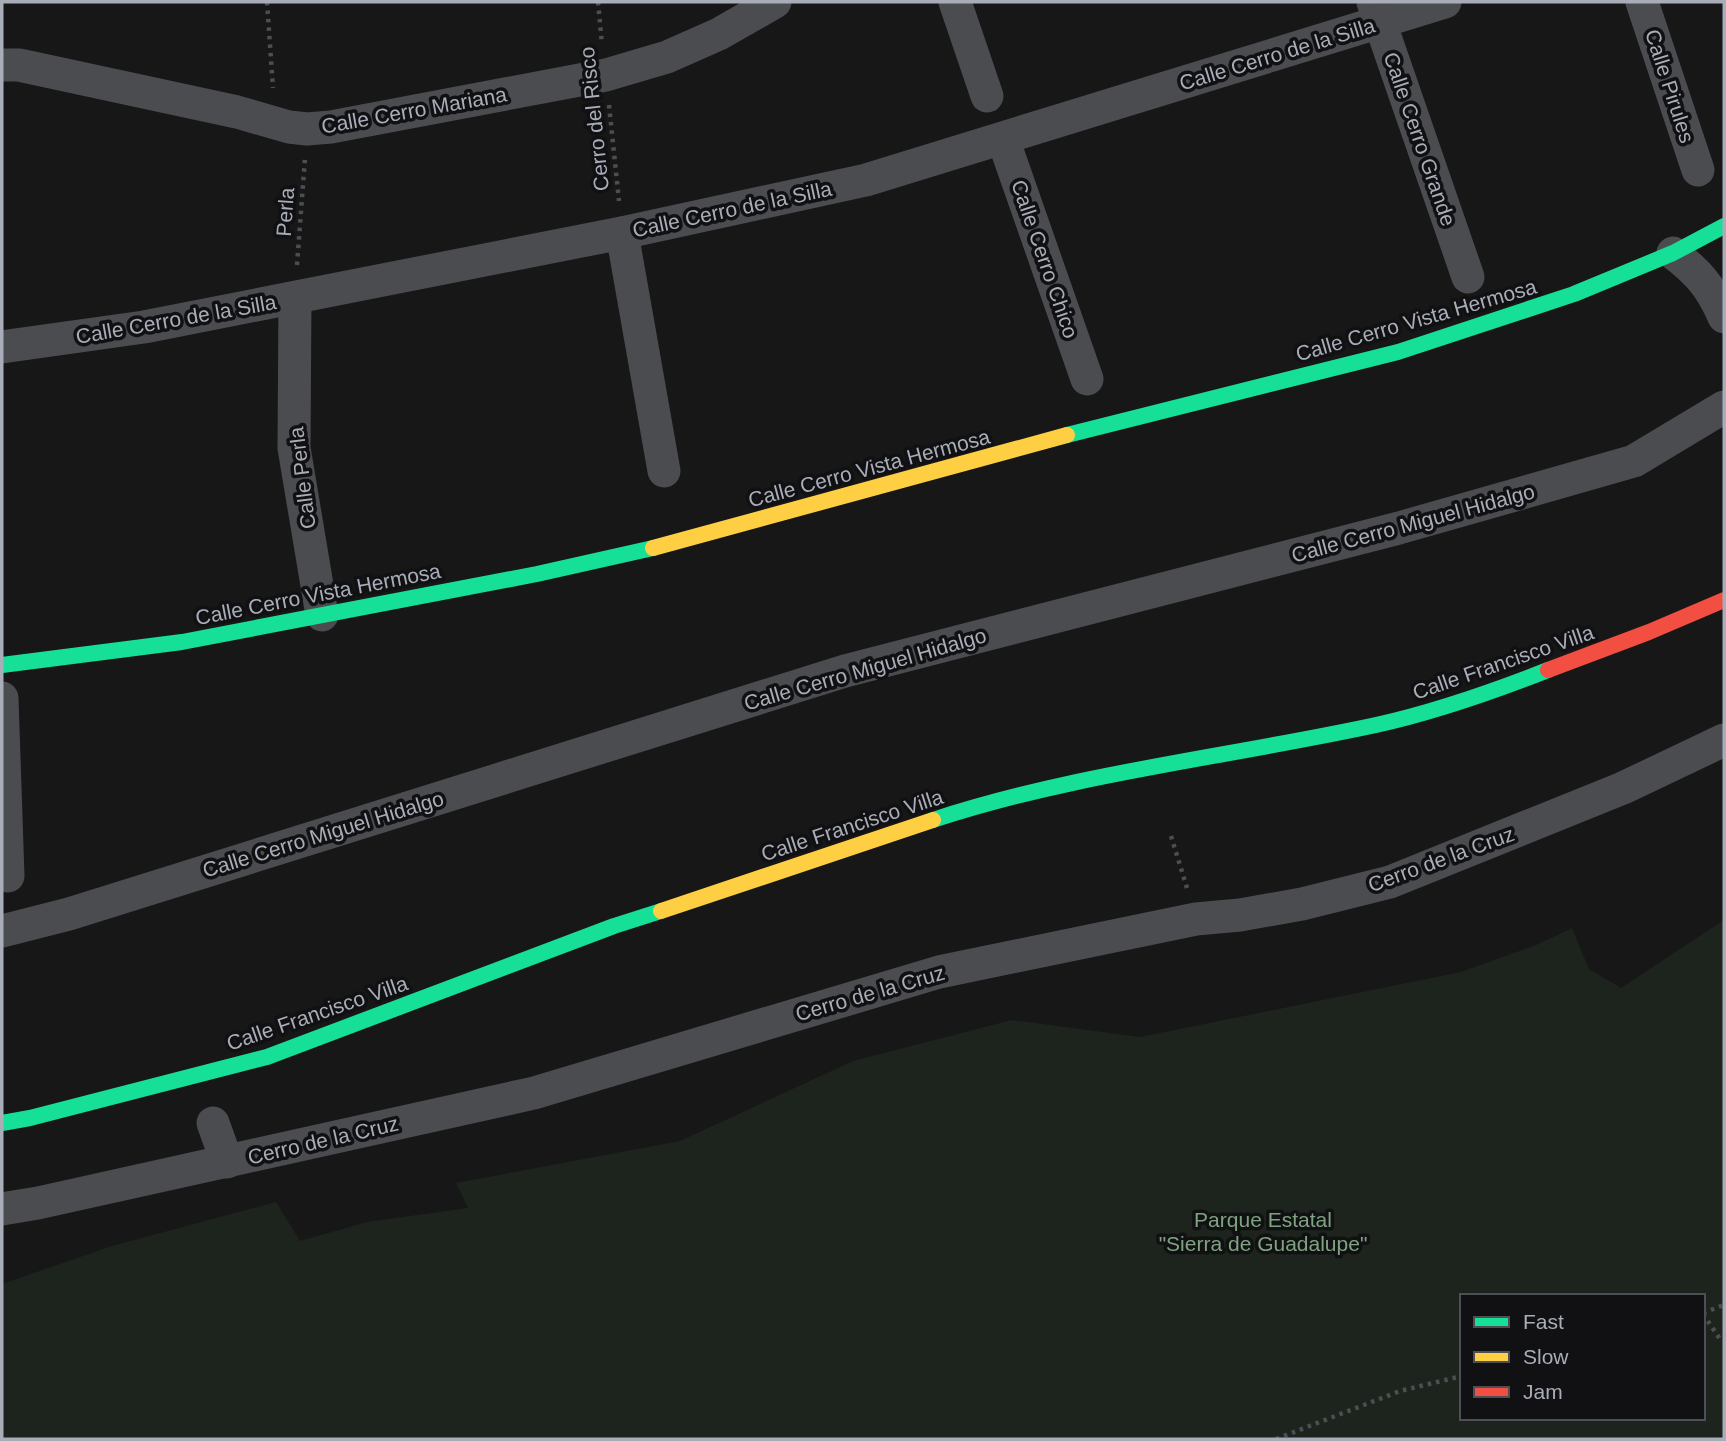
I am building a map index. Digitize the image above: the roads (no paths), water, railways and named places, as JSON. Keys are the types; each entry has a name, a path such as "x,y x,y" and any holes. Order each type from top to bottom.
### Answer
{"street":[{"name":"Calle Cerro Mariana","path":"2,65 19,65 307,129 331,127 606,75 667,57 719,34 775,2"},
{"path":"955,2 987,96"},
{"name":"Calle Cerro de la Silla","path":"2,347 144,327 295,298 622,233 866,180 1003,139 1376,12 1445,2"},
{"name":"Calle Pirules","path":"1642,2 1698,170"},
{"name":"Calle Cerro Grande","path":"1376,12 1468,276"},
{"name":"Calle Cerro Chico","path":"1003,139 1087,379"},
{"name":"Calle Cerro Vista Hermosa","path":"2,665 182,642 537,574 682,541 1100,426 1398,352 1574,294 1673,253 1724,226"},
{"path":"622,233 664,471"},
{"path":"1673,253 1694,269 1709,287 1724,317"},
{"name":"Calle Perla","path":"295,298 294,448 321,615"},
{"name":"Calle Cerro Miguel Hidalgo","path":"2,931 69,914 845,671 1399,528 1634,461 1724,407"},
{"path":"1634,461 1691,449 1724,434"},
{"name":"Calle Francisco Villa","path":"2,1123 267,1057 614,926 970,808 1140,768 1377,725 1470,700 1649,632 1724,600"},
{"path":"2,698 8,876"},
{"name":"Cerro de la Cruz","path":"2,1209 534,1093 939,972 1196,919 1240,915 1301,904 1390,882 1623,788 1724,740"},
{"path":"213,1123 227,1162"}],"park label":[{"name":"Parque Estatal \"Sierra de Guadalupe\"","path":"1263,1231"}]}
